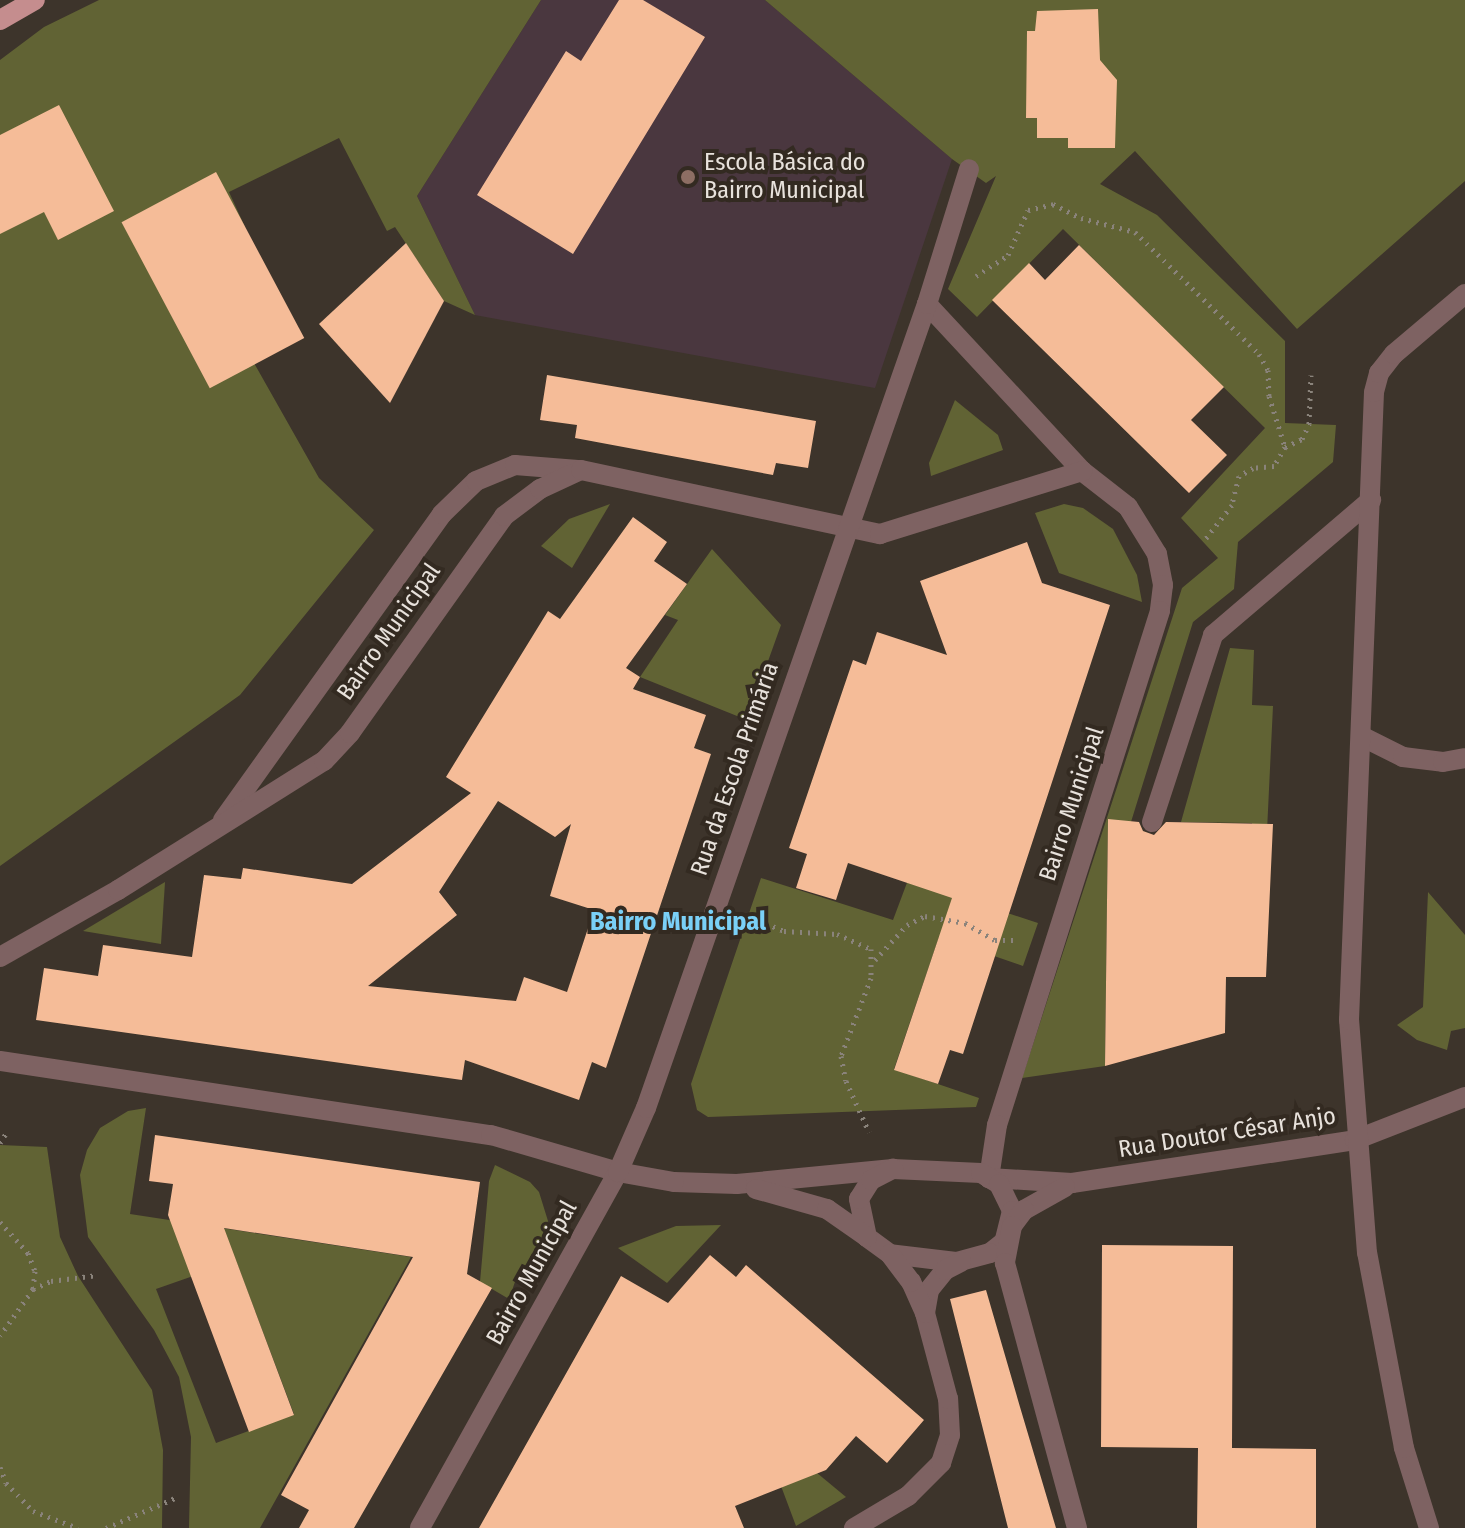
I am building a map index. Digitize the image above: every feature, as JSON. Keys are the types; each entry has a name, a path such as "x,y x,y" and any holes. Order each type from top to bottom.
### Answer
{"main road":[{"path":"0,20 35,0"}],"street":[{"path":"846,527 927,304 969,169"},
{"path":"1429,1528 1404,1448 1383,1356 1355,1140 1349,1020 1379,373 1465,294"},
{"name":"Bairro Municipal","path":"927,304 1082,471 1128,507 1146,532 1163,585 1160,611 997,1125 989,1178"},
{"path":"216,829 453,503 476,481 515,465 581,470 880,534 1082,471"},
{"name":"Bairro Municipal","path":"0,957 324,761 350,733 504,516 540,489 581,470"},
{"path":"1152,822 1213,635 1371,500"},
{"name":"Rua da Escola Primária","path":"618,1172 646,1108 846,527"},
{"path":"1361,736 1403,757 1443,762 1465,758"},
{"path":"0,1061 491,1135 618,1172 674,1182 737,1184 893,1169 943,1169 989,1178 1006,1194 1012,1226 1006,1250 1008,1284 1077,1528"},
{"name":"Rua Doutor César Anjo","path":"989,1178 1072,1183 1355,1140 1465,1097"},
{"path":"867,1237 859,1199 871,1180 893,1169"},
{"name":"Bairro Municipal","path":"420,1528 618,1172"},
{"path":"925,1313 929,1290 956,1262 990,1253 1024,1210 1072,1183"},
{"path":"737,1184 827,1209 890,1254 911,1282 925,1313 948,1399 950,1435 941,1463 908,1496 854,1528"},
{"path":"890,1254 980,1262 997,1270 1008,1284"}],"path":[{"path":"968,285 1008,255 1028,210 1038,205 1053,204 1135,232 1259,354 1268,370 1269,396 1285,447"},
{"path":"1203,542 1232,505 1239,476 1253,468 1274,466 1285,447 1302,439 1309,424 1311,375"},
{"path":"743,913 784,931 837,934 871,949 875,960"},
{"path":"869,1132 846,1081 841,1056 875,960 907,925 925,916 965,923 995,940 1022,940"},
{"path":"0,1143 8,1130"},
{"path":"0,1222 28,1253 35,1271 33,1289 0,1336"},
{"path":"33,1289 51,1281 98,1275"},
{"path":"0,1467 6,1483 33,1511 78,1528"},
{"path":"106,1528 175,1498"}],"shaded area":[{"name":"Escola Básica do Bairro Municipal","path":"541,0 765,0 952,159 875,388 475,315 417,196"}],"green space":[{"path":"99,0 541,0 417,196 475,315 444,301 395,227 387,231 339,138 229,192 245,227 209,387 254,363 319,478 374,530 240,695 0,866 0,60 44,27"},
{"path":"765,0 1465,0 1465,181 1297,329 1135,151 1100,184 1157,215 1285,341 1285,423 1336,425 1333,462 1238,542 1234,589 1193,622 1131,822 1108,822 1105,1066 1022,1078 1182,588 1218,558 1181,518 1265,428 1063,229 977,317 948,289 996,176 986,183 952,159"},
{"path":"955,400 998,435 1003,450 931,476 929,463"},
{"path":"610,504 572,568 541,546 569,519"},
{"path":"1064,504 1083,508 1113,529 1137,575 1142,602 1059,573 1035,513"},
{"path":"712,549 781,625 747,720 640,677 678,620 665,615"},
{"path":"1230,648 1254,650 1252,705 1273,706 1260,977 1253,977 1252,823 1181,822"},
{"path":"761,878 893,920 908,880 1038,923 1023,966 939,937 894,1069 979,1098 976,1107 708,1117 697,1110 691,1084"},
{"path":"165,882 161,944 83,931"},
{"path":"1428,892 1465,935 1465,1028 1451,1031 1447,1050 1417,1040 1397,1025 1423,1007"},
{"path":"146,1108 130,1214 411,1257 260,1528 189,1528 191,1437 179,1377 154,1330 88,1237 80,1175 87,1150 100,1128 128,1111","holes":["236,1261 294,1414 216,1443 156,1289"]},
{"path":"0,1145 47,1147 60,1237 78,1276 152,1390 163,1450 162,1528 0,1528"},
{"path":"495,1165 530,1182 539,1192 548,1221 531,1264 522,1281 516,1279 509,1299 480,1282 489,1181"},
{"path":"721,1225 667,1283 618,1248 676,1226"},
{"path":"805,1463 846,1497 796,1526 781,1486"}],"building":[{"path":"619,0 643,0 705,37 573,254 477,195 566,51 581,61"},
{"path":"1098,9 1100,60 1117,80 1115,148 1068,148 1068,138 1037,138 1037,118 1026,118 1027,31 1035,31 1037,11"},
{"path":"59,105 114,211 58,240 44,212 0,234 0,135"},
{"path":"216,172 304,338 210,388 122,222"},
{"path":"406,243 444,301 390,403 319,324"},
{"path":"1079,245 1224,387 1191,420 1227,455 1189,493 992,300 1029,263 1045,280"},
{"path":"547,375 816,421 808,468 776,463 773,475 575,438 577,425 540,420"},
{"path":"633,517 667,542 654,561 687,584 626,668 640,677 633,689 706,715 694,748 711,754 606,1068 592,1062 579,1100 465,1060 462,1080 36,1020 44,968 98,976 103,945 192,957 204,875 241,879 243,868 352,884 471,793 446,777 548,611 560,619","holes":["498,801 555,837 571,824 550,896 594,910 567,992 524,977 516,1001 368,986 457,915 439,892"]},
{"path":"1027,542 1042,583 1110,605 963,1054 950,1050 938,1084 894,1070 952,898 848,863 836,900 796,888 807,854 789,848 853,660 866,665 877,632 947,655 920,581"},
{"path":"1108,819 1139,822 1143,831 1154,835 1166,822 1273,824 1266,977 1226,977 1225,1033 1105,1066"},
{"path":"155,1135 480,1182 467,1274 492,1288 354,1528 299,1528 309,1510 281,1495 413,1257 224,1228 294,1415 249,1432 168,1215 173,1184 149,1181"},
{"path":"1102,1245 1233,1246 1232,1448 1316,1449 1316,1528 1197,1528 1198,1448 1101,1447"},
{"path":"710,1255 736,1277 746,1265 924,1420 887,1463 856,1436 826,1470 735,1506 744,1528 479,1528 621,1276 668,1303"},
{"path":"986,1290 1056,1528 1008,1528 950,1299"}],"place":[{"name":"Escola Básica do Bairro Municipal","path":"688,177"}],"district":[{"name":"Bairro Municipal","path":"678,922"}]}
